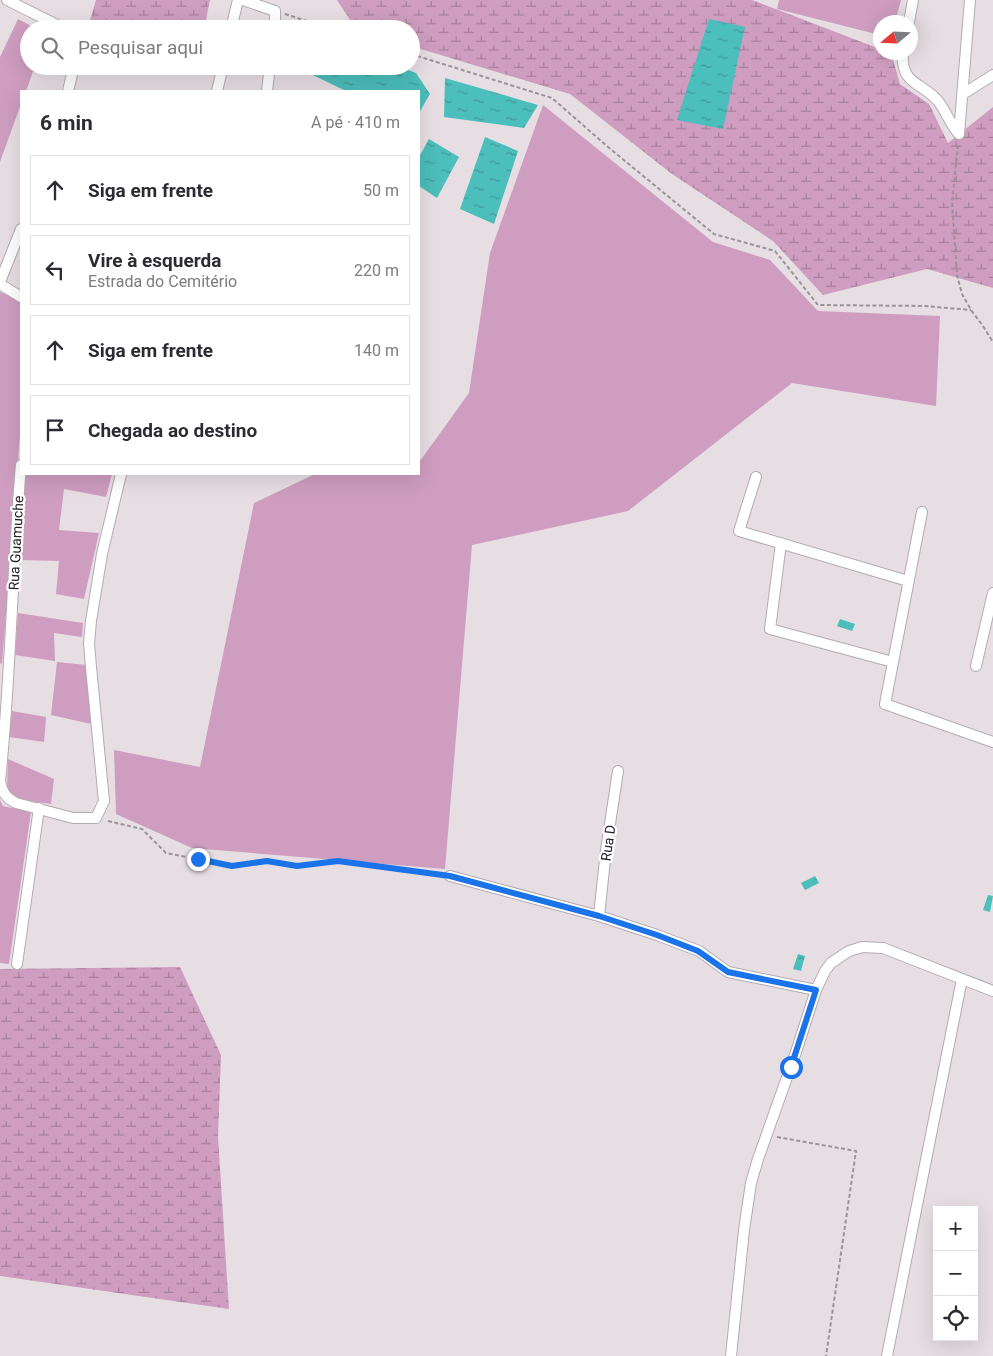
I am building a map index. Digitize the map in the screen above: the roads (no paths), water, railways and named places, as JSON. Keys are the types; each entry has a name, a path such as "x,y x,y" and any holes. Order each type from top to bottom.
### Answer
{"street":[{"path":"7,0 47,20"},
{"path":"233,20 238,0"},
{"path":"243,0 275,12 275,20"},
{"path":"910,15 913,0"},
{"path":"903,60 906,74 915,84 938,101 950,123 959,134 970,0"},
{"path":"963,94 993,74"},
{"path":"68,90 72,75"},
{"path":"217,90 221,75"},
{"path":"266,90 269,75"},
{"path":"20,232 0,283 20,296"},
{"name":"Rua Guamuche","path":"20,475 5,674 0,781 2,789 9,799 16,803 74,818 96,818 104,801 91,666 90,621 102,554 120,475"},
{"path":"756,477 739,531 908,581"},
{"path":"922,512 885,704 993,742"},
{"path":"781,543 770,629 893,662"},
{"path":"976,666 993,593"},
{"name":"Rua D","path":"599,916 606,850 618,771"},
{"path":"17,964 39,808"},
{"path":"450,876 599,916 698,951 728,972 816,990"},
{"path":"731,1356 751,1183 816,990 825,971 831,963 849,951 862,947 883,948 993,991"},
{"path":"886,1356 962,978"}],"water":[{"path":"709,19 745,27 723,129 677,120"},
{"path":"313,75 417,75 430,94 420,111 420,90 344,90"},
{"path":"445,78 538,105 524,128 444,117"},
{"path":"485,137 518,151 494,224 460,209"},
{"path":"429,139 459,157 437,198 420,187 420,155"},
{"path":"840,619 855,624 852,631 837,626"},
{"path":"815,876 819,883 805,890 801,883"},
{"path":"988,895 993,896 990,912 983,910"},
{"path":"798,954 805,956 801,971 793,969"}]}
